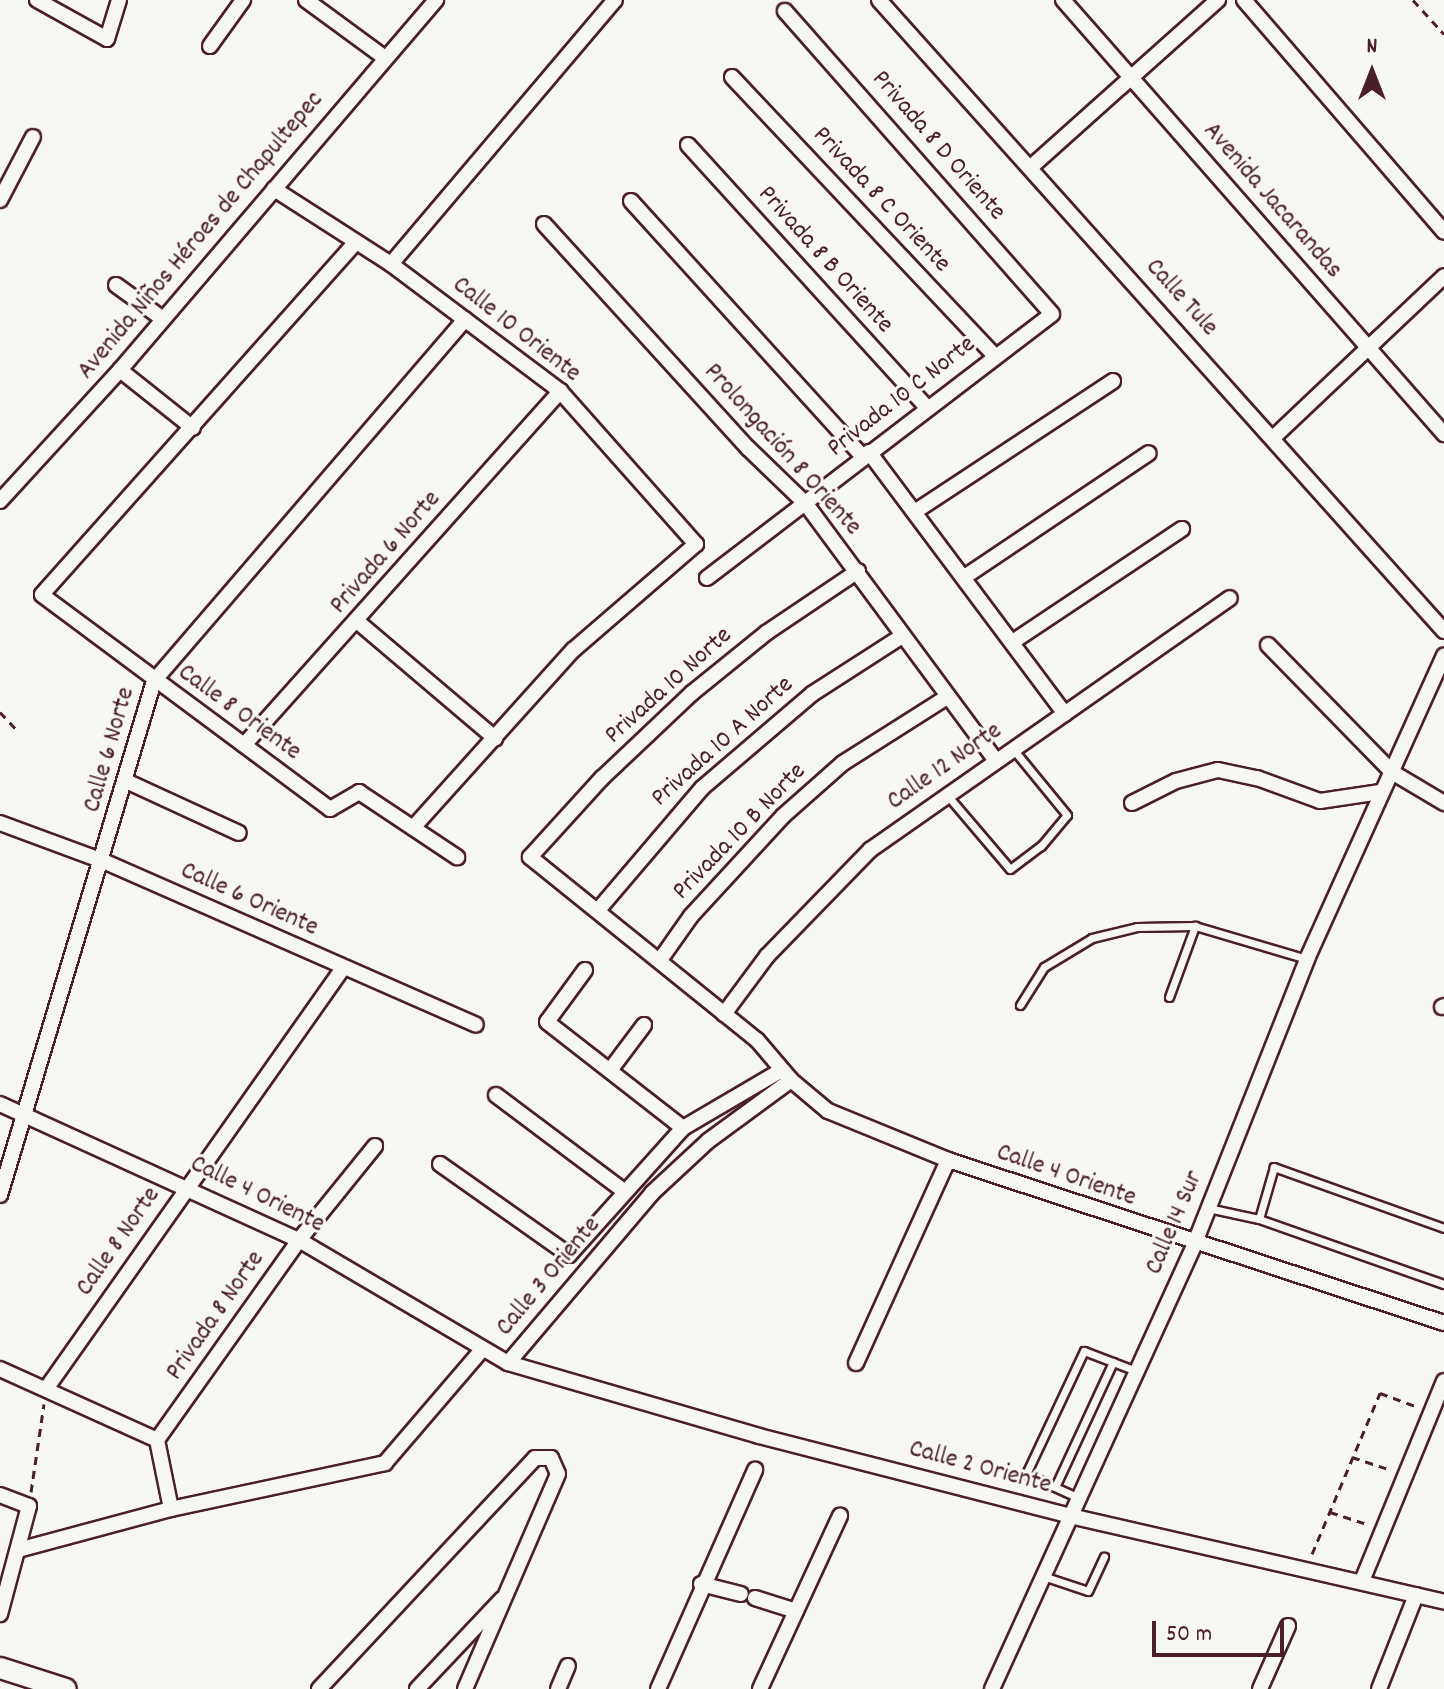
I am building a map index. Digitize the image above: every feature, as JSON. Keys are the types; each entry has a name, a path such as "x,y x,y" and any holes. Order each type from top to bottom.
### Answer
{"street":[{"path":"42,1 107,39 119,0"},
{"path":"210,46 243,0"},
{"path":"306,0 384,57"},
{"name":"Avenida Niños Héroes de Chapultepec","path":"0,501 120,370 384,57 436,0"},
{"path":"391,264 615,0"},
{"name":"Calle Tule","path":"879,0 1274,437 1444,631"},
{"name":"Avenida Jacarandas","path":"1063,0 1444,434"},
{"path":"1031,167 1218,0"},
{"path":"1244,0 1444,232"},
{"name":"Privada 8 D Oriente","path":"785,11 1052,314"},
{"name":"Privada 8 C Oriente","path":"732,77 994,355"},
{"path":"0,200 33,137"},
{"name":"Privada 8 B Oriente","path":"688,145 926,407"},
{"name":"Calle 10 Oriente","path":"274,189 391,264 560,391 696,544 605,619 495,738"},
{"path":"631,201 916,511 1065,714"},
{"name":"Prolongación 8 Oriente","path":"544,224 749,449 806,504 996,761"},
{"path":"120,370 193,428 356,242"},
{"path":"1274,437 1370,350 1444,276"},
{"path":"116,285 163,319"},
{"name":"Privada 10 C Norte","path":"707,578 806,504 926,407 1052,314"},
{"name":"Calle 6 Norte","path":"0,1195 103,861 154,681 465,319"},
{"path":"916,511 1113,381"},
{"name":"Privada 6 Norte","path":"244,745 358,622 560,391"},
{"name":"Calle 8 Oriente","path":"193,428 42,595 330,809 359,792 457,857"},
{"path":"966,576 1149,453"},
{"path":"1014,641 1182,529"},
{"name":"Privada 10 Norte","path":"530,857 602,778 692,693 766,633 858,571"},
{"name":"Calle 12 Norte","path":"724,1014 767,956 870,850 1230,598"},
{"path":"358,622 495,738 413,828"},
{"name":"Privada 10 A Norte","path":"599,909 659,833 743,751 812,694 902,636"},
{"path":"1268,645 1392,772 1444,803"},
{"name":"Calle 14 Sur","path":"992,1689 1194,1245 1307,959 1444,655"},
{"name":"Privada 10 B Norte","path":"660,960 691,916 783,816 843,763 947,697"},
{"path":"1132,803 1176,781 1218,770 1257,778 1320,801 1380,792"},
{"path":"126,781 239,833"},
{"name":"Calle 6 Oriente","path":"0,823 103,861 476,1025"},
{"name":"Calle 4 Oriente","path":"530,857 599,909 757,1040 786,1075 839,1116 948,1160 1194,1245 1444,1323"},
{"name":"Calle 8 Norte","path":"46,1389 343,968"},
{"path":"585,970 547,1022 683,1128"},
{"path":"611,1069 644,1025"},
{"path":"440,1164 569,1255 683,1128 786,1075"},
{"name":"Calle 3 Oriente","path":"18,1550 171,1509 385,1463 482,1350 508,1363 652,1193 786,1075"},
{"path":"496,1095 624,1191"},
{"name":"Calle 4 Oriente","path":"0,1104 299,1240 482,1350"},
{"name":"Privada 8 Norte","path":"157,1440 299,1240 375,1146"},
{"path":"856,1363 948,1160"},
{"name":"Calle 2 Oriente","path":"508,1363 759,1436 1070,1516 1444,1602"},
{"path":"0,1369 157,1440 171,1509"},
{"path":"1362,1581 1444,1381"},
{"path":"319,1689 535,1458 545,1456 557,1465 558,1474 465,1689"},
{"path":"658,1689 701,1584 755,1470"},
{"path":"0,1495 29,1506 0,1614"},
{"path":"760,1689 840,1516"},
{"path":"701,1584 796,1611"},
{"path":"417,1689 510,1591"},
{"path":"1379,1689 1416,1595"},
{"path":"1260,1689 1288,1626"},
{"path":"558,1689 568,1666"},
{"path":"0,1668 66,1689"}],"lane":[{"path":"947,795 1010,869 1041,846 1067,815 1013,749"},
{"path":"1020,1005 1044,967 1092,938 1137,927 1195,926 1307,959"},
{"path":"1169,997 1195,926"},
{"path":"1259,1219 1274,1167 1444,1228"},
{"path":"1208,1208 1259,1219 1444,1284"},
{"path":"1079,1498 1026,1474 1084,1351 1136,1371"},
{"path":"1055,1487 1113,1362"},
{"path":"1043,1576 1088,1591 1104,1556"}],"path":[{"path":"1413,0 1444,34"},
{"path":"0,712 17,730"},
{"path":"29,1506 46,1389"},
{"path":"1306,1569 1380,1393 1431,1412"},
{"path":"1352,1456 1406,1475"},
{"path":"1330,1512 1384,1528"}]}
